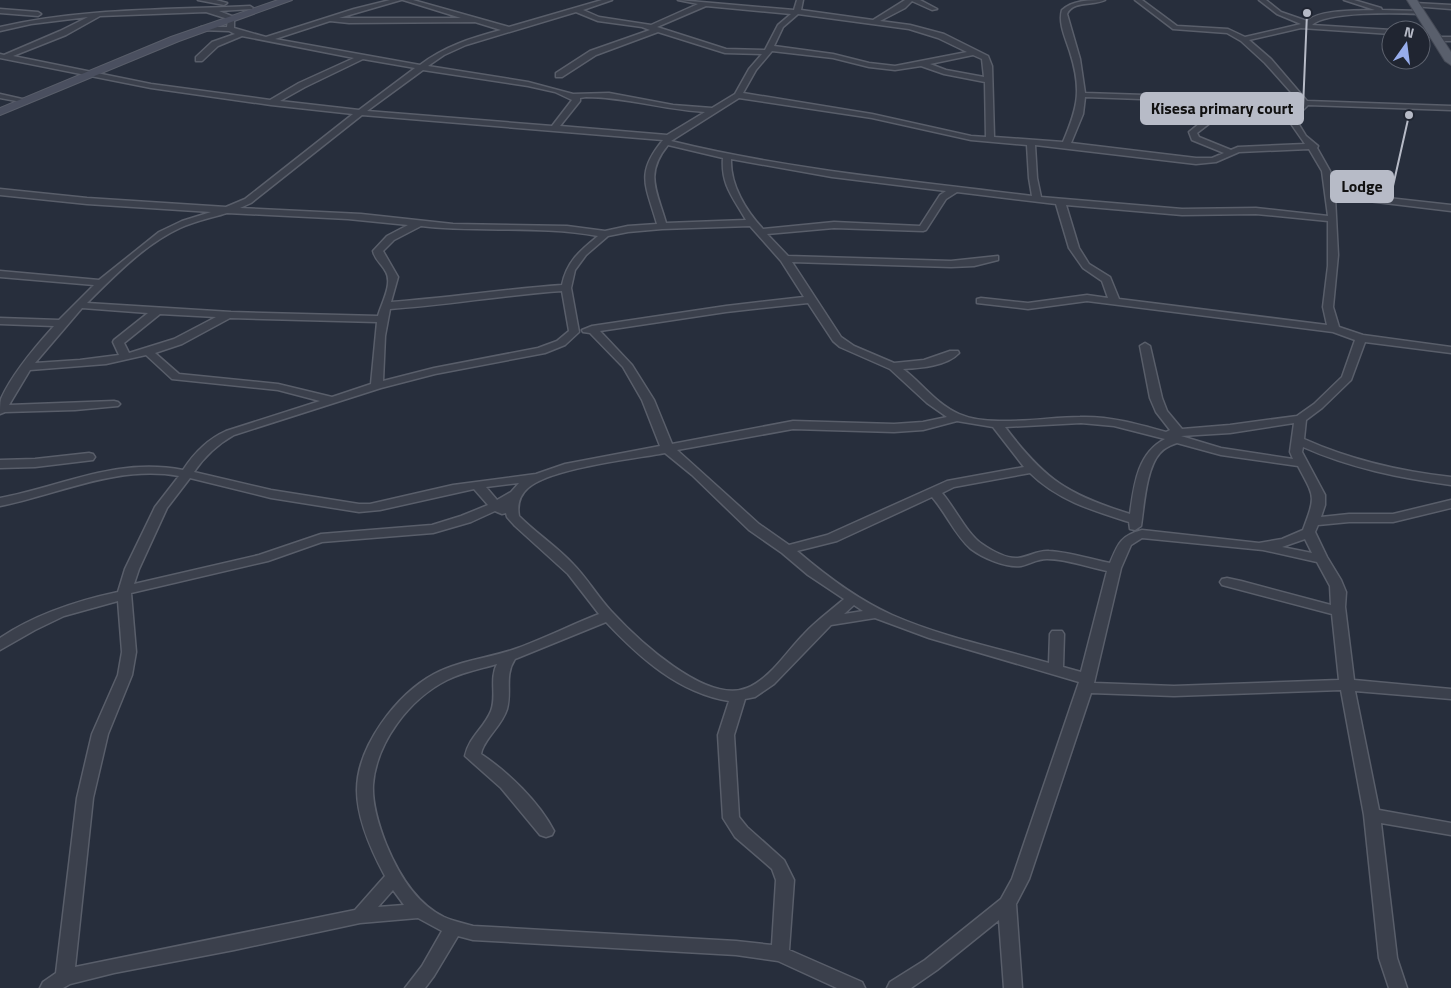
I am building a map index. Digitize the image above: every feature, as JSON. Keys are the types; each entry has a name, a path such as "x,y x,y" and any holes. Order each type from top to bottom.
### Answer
{"main road":[{"path":"1416,6 1451,61"}],"street":[{"path":"201,0 254,8"},
{"path":"0,11 19,14 66,15 206,10 254,8 288,0"},
{"path":"266,40 356,10 398,0"},
{"path":"406,0 510,30"},
{"path":"1,408 26,367 61,323 102,283 160,236 190,221 226,211 248,201 360,113 441,53 452,47 609,0"},
{"path":"681,0 704,4 797,12 927,30 984,58 988,66 990,140"},
{"path":"662,226 649,180 650,166 654,156 667,140 738,95 753,69 768,50 780,26 797,12 800,0"},
{"path":"875,22 882,14 898,8 910,0"},
{"path":"914,0 934,9"},
{"path":"1066,145 1080,110 1081,95 1076,61 1064,21 1064,13 1072,5 1102,0"},
{"path":"1138,0 1174,28 1228,31 1244,39 1262,54 1305,103"},
{"path":"1263,0 1279,13 1308,23 1381,31"},
{"path":"1347,0 1386,12"},
{"path":"558,75 593,53 653,29 704,4"},
{"path":"1244,39 1271,34 1332,15 1386,12 1416,6 1451,7"},
{"path":"0,112 201,29 231,23 254,8"},
{"path":"206,10 231,23 241,34 266,40 532,86 574,96 587,94 615,96 669,106 714,110"},
{"path":"577,10 598,19 639,25 725,51 768,50 833,56 895,68 975,52"},
{"path":"4,56 63,33 100,13"},
{"path":"0,29 66,15"},
{"path":"331,19 349,21 478,20"},
{"path":"1308,23 1353,22 1381,30"},
{"path":"198,59 215,44 241,34"},
{"path":"1431,36 1451,39"},
{"path":"4,56 67,70 94,73 186,92 271,103 360,113 554,128 667,140 727,156 832,174 1060,202 1182,212 1256,211 1331,219"},
{"path":"271,103 302,85 362,57"},
{"path":"922,64 944,72 987,80"},
{"path":"738,95 872,116 956,135 990,140 1066,145 1196,161 1213,160 1229,152 1258,148 1314,146"},
{"path":"1081,95 1451,108"},
{"path":"0,96 26,101"},
{"path":"554,128 574,104 577,99 574,96"},
{"path":"1229,152 1195,138 1193,132 1233,101"},
{"path":"1305,103 1291,118 1294,126 1314,146 1326,171 1330,194 1333,268 1328,306 1329,318 1335,329"},
{"path":"1031,143 1033,178 1037,199"},
{"path":"727,156 726,172 728,182 752,223 785,260 837,339 844,346 892,366 926,396 956,418"},
{"path":"761,232 834,225 918,229 922,228 943,197 955,189"},
{"path":"0,192 226,211 350,216 473,228 570,229 604,234 628,229 662,226 752,223"},
{"path":"1330,194 1451,208"},
{"path":"1060,202 1074,248 1086,266 1106,278 1115,302"},
{"path":"377,386 379,337 385,306 394,279 391,270 379,259 378,251 382,244 396,234 418,224"},
{"path":"574,332 566,288 570,270 583,253 604,234"},
{"path":"785,260 958,264 995,258"},
{"path":"0,274 102,283"},
{"path":"385,306 442,302 507,292 566,288"},
{"path":"981,301 1018,306 1045,305 1087,298 1335,329 1361,338 1451,350"},
{"path":"420,910 360,916 234,943 114,965 56,984 85,798 100,734 125,675 129,652 125,593 132,569 156,517 197,458 220,438 230,433 377,386 434,371 541,351 561,343 574,332 726,308 812,299"},
{"path":"79,305 226,316 295,319 382,319"},
{"path":"126,357 118,342 157,311"},
{"path":"26,367 81,365 126,357 189,338 226,316"},
{"path":"0,321 61,323"},
{"path":"592,329 627,365 648,400 667,448 684,461 754,527 788,550 813,572 878,614 934,635 1056,670 1086,684 1174,692 1347,685 1451,694"},
{"path":"1134,536 1138,502 1148,459 1173,435 1230,430 1300,419 1318,406 1348,378 1361,338"},
{"path":"1145,346 1156,398 1173,435"},
{"path":"147,351 176,377 278,388 332,400"},
{"path":"892,366 930,363 954,353"},
{"path":"1,408 75,407 114,404"},
{"path":"0,645 27,627 64,610 256,560 321,538 433,529 466,519 496,506 515,495 524,485 539,477 564,468 667,448 724,440 793,425 894,428 923,426 956,418 996,423 1092,420 1173,435 1233,454 1300,463"},
{"path":"1300,419 1296,452 1300,463 1320,495 1319,505 1311,527 1321,559 1332,573 1338,587 1340,600 1338,610 1347,685 1372,815 1385,940 1388,958 1398,988"},
{"path":"996,423 1033,469 1044,479 1068,495 1098,508 1136,520"},
{"path":"1296,440 1331,456 1358,464 1409,476 1451,482"},
{"path":"684,461 692,444"},
{"path":"0,464 35,463 89,457"},
{"path":"154,469 197,458"},
{"path":"0,502 18,500 64,485 136,469 186,473 242,488 359,508 375,508 442,491 539,477"},
{"path":"788,550 840,534 951,484 1033,469"},
{"path":"478,485 496,506 513,518 569,567 608,616 665,668 714,694 738,697 762,686 781,670 814,632 853,599"},
{"path":"934,492 950,509 966,535 977,547 1000,559 1019,562 1036,556 1048,555 1114,568"},
{"path":"513,518 511,506 515,495"},
{"path":"1259,547 1285,543 1311,527 1349,518 1393,518 1451,504"},
{"path":"1319,505 1349,518"},
{"path":"898,988 931,965 1007,904 1023,871 1086,684 1114,568 1125,543 1134,536 1151,535 1259,547 1321,559"},
{"path":"1227,582 1260,588 1295,601 1338,610"},
{"path":"826,621 878,614"},
{"path":"608,616 510,656 440,676 420,690 402,708 385,730 370,761 365,786 371,822 379,848 394,877 420,910 438,922 473,933 727,947 780,954 856,988"},
{"path":"1056,670 1058,634"},
{"path":"510,656 502,669 500,678 502,697 499,711 483,732 473,756 491,768 528,806 546,831"},
{"path":"738,697 726,735 731,818 741,832 778,865 785,880 780,954"},
{"path":"1372,815 1451,829"},
{"path":"360,916 394,877"},
{"path":"1007,904 1014,988"},
{"path":"414,988 428,971 454,927"}],"place":[{"name":"Kisesa primary court","path":"1307,13"},
{"name":"Lodge","path":"1409,115"}]}
